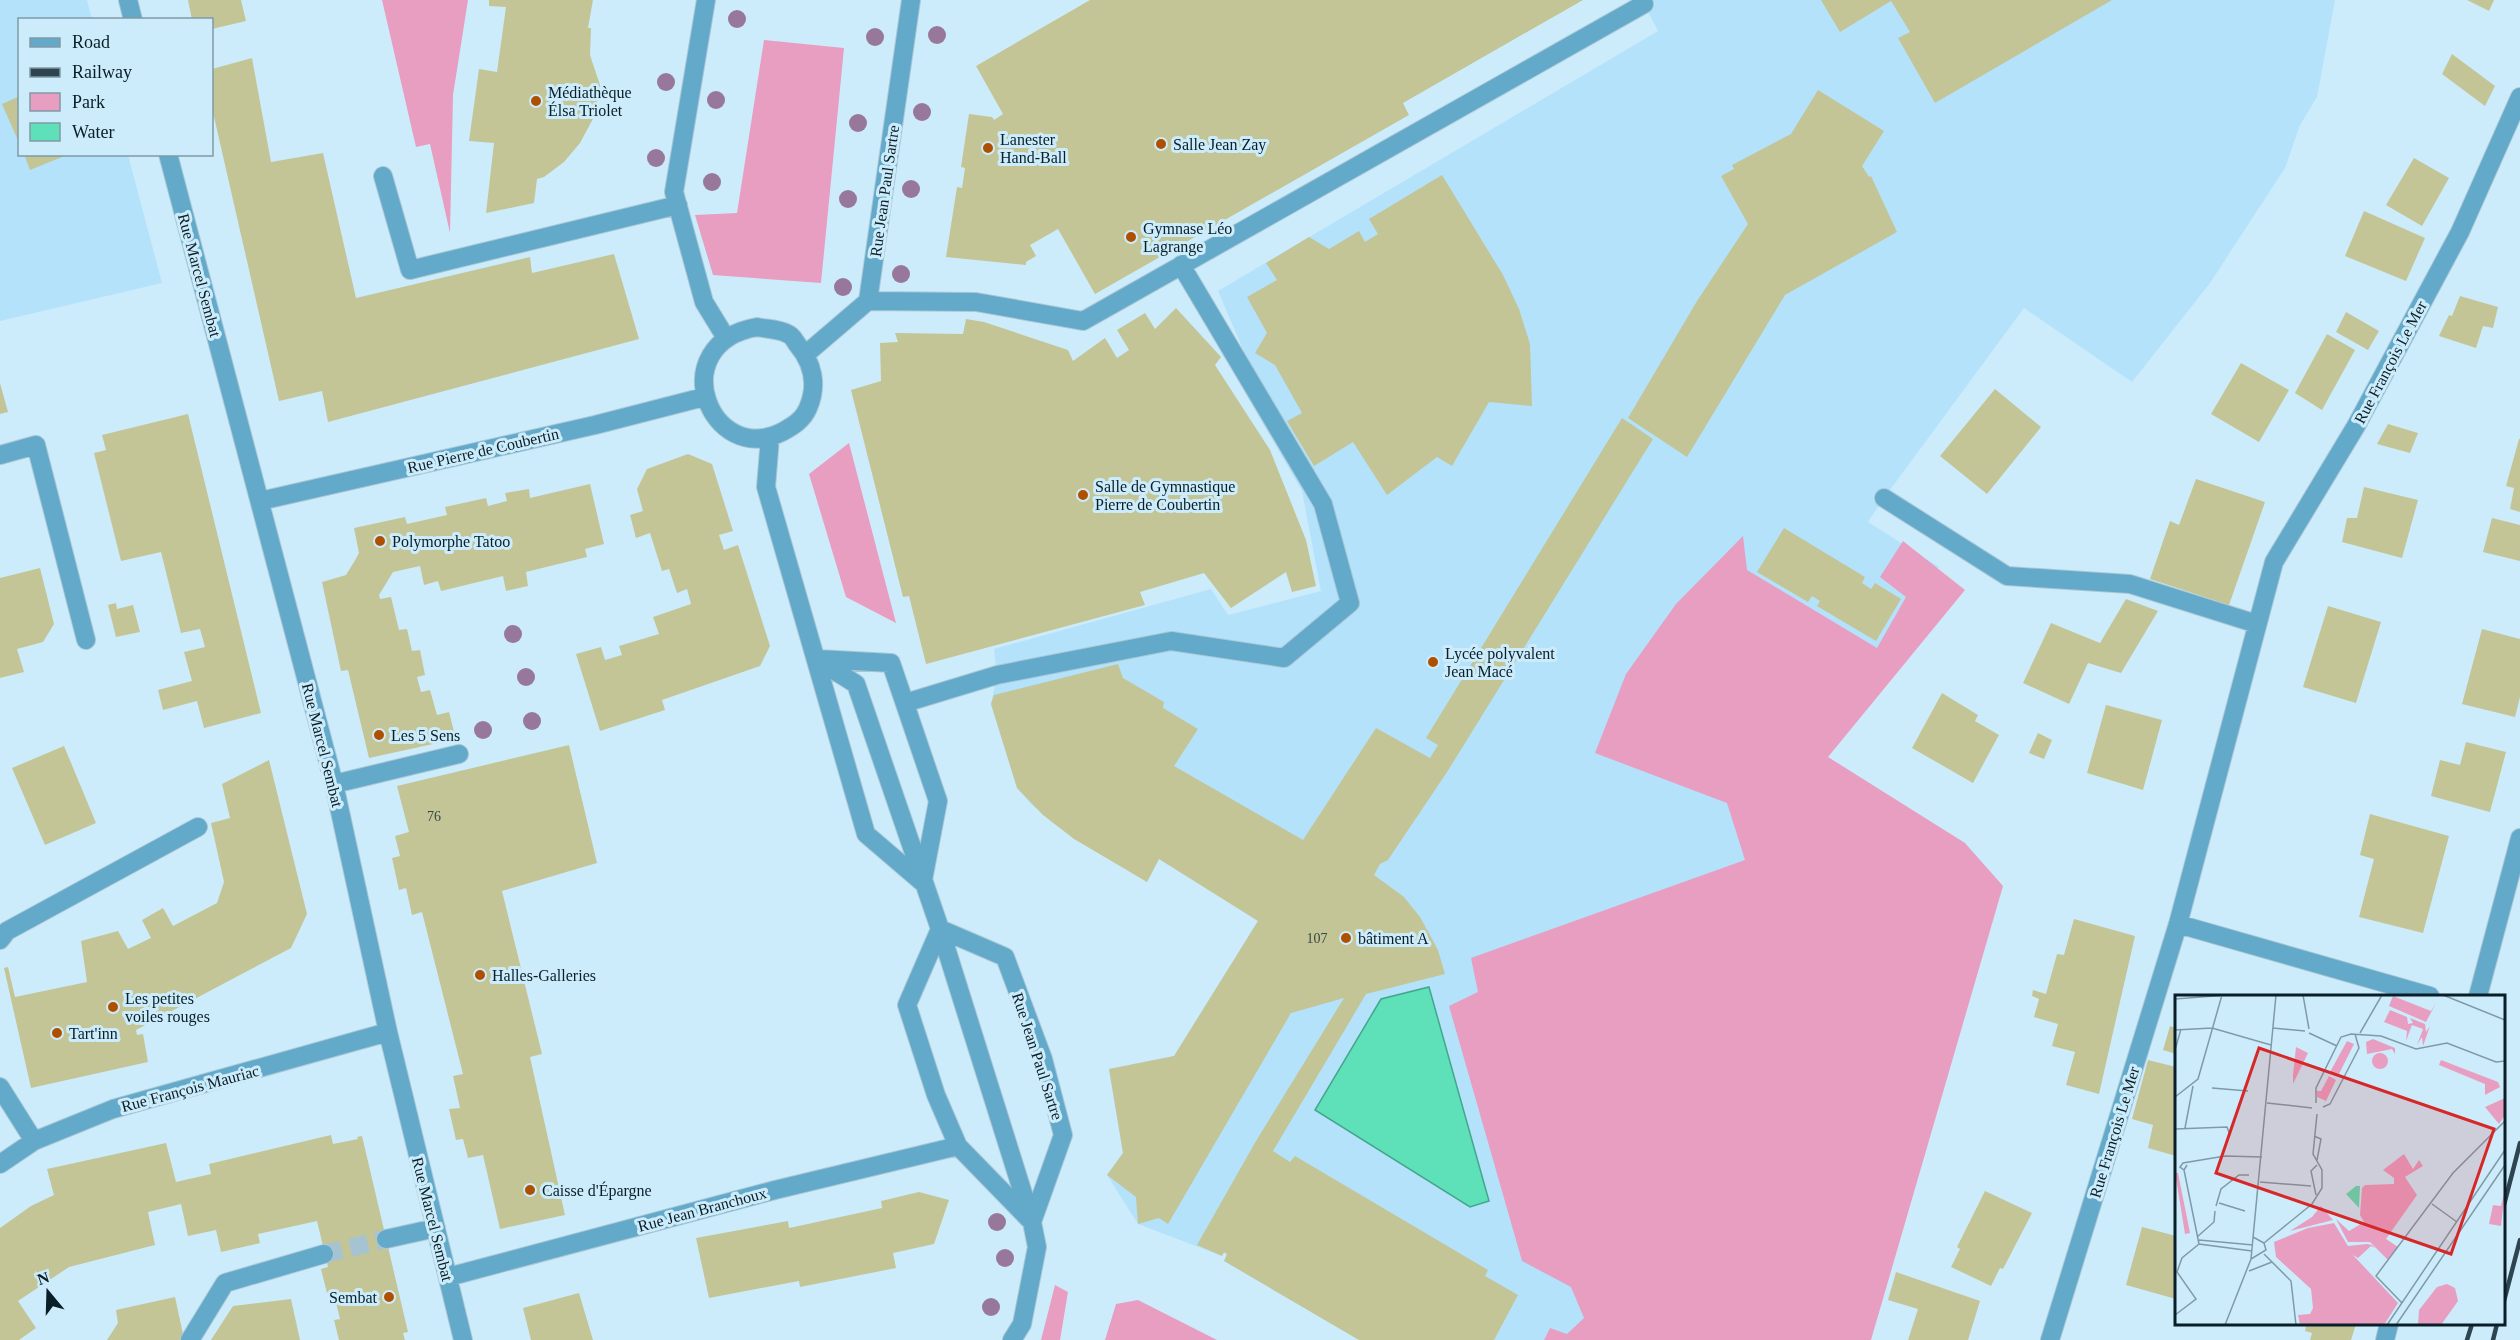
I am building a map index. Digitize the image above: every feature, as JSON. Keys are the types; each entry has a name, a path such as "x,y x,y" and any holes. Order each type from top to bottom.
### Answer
{"street":[{"path":"128,0 132,18"},
{"path":"706,0 675,192 704,302 726,338"},
{"name":"Rue Jean Paul Sartre","path":"868,301 911,0"},
{"path":"806,354 868,301 976,302 1083,321 1644,4"},
{"name":"Rue François Le Mer","path":"2049,1340 2178,924 2274,562 2356,426 2460,232 2520,97"},
{"name":"Rue Marcel Sembat","path":"169,156 334,784 388,1032 463,1340"},
{"path":"383,176 410,270 678,205"},
{"path":"905,703 997,675 1171,641 1284,658 1350,603 1323,504 1181,266"},
{"path":"757,327 789,334 806,354 813,372 813,392 807,410 795,425 770,438 750,438 726,429 712,415 704,397 704,369 712,351 726,338 738,331 757,327"},
{"name":"Rue Pierre de Coubertin","path":"261,501 595,425 704,397"},
{"path":"770,438 766,486 866,834 923,883"},
{"path":"0,455 36,445 86,640"},
{"path":"1884,498 2007,576 2130,584 2257,624"},
{"path":"816,659 891,663 938,801 923,883"},
{"path":"816,659 856,684 940,929 1032,1222"},
{"path":"334,784 459,754"},
{"path":"2,929 198,827"},
{"path":"2478,995 2520,838"},
{"path":"2178,924 2426,995"},
{"path":"940,929 907,1005 936,1095 958,1146 1032,1222"},
{"name":"Rue Jean Paul Sartre","path":"940,929 1005,957 1042,1059 1063,1134 1032,1222 1037,1247 1022,1324 1012,1340"},
{"name":"Rue François Mauriac","path":"0,1164 34,1141 113,1109 388,1032"},
{"path":"0,1087 34,1141"},
{"name":"Rue Jean Branchoux","path":"448,1277 775,1190 958,1146"},
{"path":"386,1239 436,1228"},
{"path":"190,1340 225,1283 324,1254"},
{"path":"2385,1340 2389,1325"}],"shaded area":[{"path":"0,0 87,0 92,18 18,18 18,156 128,156 162,283 0,321"},
{"name":"Lycée polyvalent Jean Macé","path":"1642,0 2335,0 2317,97 2300,125 2285,168 2210,283 2132,382 2024,308 1868,522 1939,567 1748,835 1770,1340 1359,1340 1224,1261 1227,1255 1224,1253 1222,1256 1138,1224 1107,1175 1123,1153 1109,1069 1174,1056 1258,921 1159,859 1147,882 1056,825 1031,804 1017,788 991,704 997,675 994,649 1211,589 1228,615 1321,591 1302,491 1232,370 1248,361 1218,291 1658,31"}],"green space":[{"path":"382,0 468,0 453,95 450,233 430,144 416,147"},
{"path":"764,40 844,48 821,283 713,275 695,215 737,213"},
{"path":"849,443 896,623 846,597 809,474"},
{"path":"1743,536 1747,570 1877,648 1906,597 1880,577 1903,541 1965,590 1828,757 1965,843 2003,886 1871,1340 1544,1340 1550,1328 1567,1334 1584,1318 1571,1287 1522,1261 1449,1006 1478,992 1471,958 1745,860 1727,803 1595,753 1626,674 1676,604"},
{"path":"1055,1285 1068,1292 1060,1340 1041,1340"},
{"path":"1138,1300 1217,1340 1105,1340 1116,1304"}],"water":[{"path":"1429,987 1489,1201 1470,1207 1315,1110 1381,999"}],"building":[{"path":"188,0 241,0 246,21 213,29 213,18 192,18"},
{"name":"Médiathèque Élsa Triolet","path":"489,0 593,0 588,28 591,28 590,55 600,85 594,117 580,143 564,162 544,177 537,179 534,203 486,213 494,143 469,141 479,69 497,72 506,7 489,6"},
{"name":"Salle Jean Zay","path":"1090,0 1583,0 1403,103 1409,115 1095,294 1058,229 1030,245 1036,256 1026,262 1026,265 946,257 957,187 962,188 965,168 961,167 969,114 992,117 994,120 1003,114 976,66"},
{"path":"1821,0 2112,0 1935,103 1898,38 1910,32 1891,1 1840,32"},
{"path":"2467,0 2494,0 2489,11"},
{"path":"2452,54 2495,86 2485,106 2442,74"},
{"path":"252,58 271,162 323,153 356,298 530,257 532,273 614,254 639,339 328,422 322,391 279,401 213,112 213,69"},
{"path":"1818,90 1884,131 1862,166 1869,177 1871,176 1897,232 1785,295 1687,457 1628,418 1697,301 1748,224 1721,176 1734,169 1732,165 1791,134"},
{"path":"18,97 18,140 2,104"},
{"path":"25,156 65,156 30,170"},
{"path":"2414,158 2449,178 2422,226 2386,205"},
{"path":"1442,175 1503,275 1519,309 1530,344 1532,406 1489,402 1452,466 1437,457 1387,495 1353,442 1314,466 1287,421 1302,413 1275,365 1255,353 1267,333 1247,297 1277,280 1266,263 1309,237 1329,249 1359,231 1365,242 1378,234 1369,219"},
{"path":"2364,211 2425,238 2406,281 2345,256"},
{"path":"2460,296 2498,307 2493,328 2483,326 2476,348 2439,336 2449,315 2452,316"},
{"name":"Salle de Gymnastique Pierre de Coubertin","path":"1176,308 1221,357 1215,365 1270,450 1306,540 1316,586 1292,592 1286,572 1231,608 1204,573 1140,592 1145,605 926,664 909,596 903,597 851,390 881,381 880,343 898,342 895,333 963,334 966,319 984,322 1068,350 1073,361 1105,338 1117,358 1129,350 1117,330 1145,313 1155,329"},
{"path":"2346,312 2379,331 2368,350 2336,332"},
{"path":"2327,334 2355,350 2322,410 2295,393"},
{"path":"2241,363 2289,390 2259,442 2211,414"},
{"path":"0,383 8,412 0,414"},
{"path":"1995,389 2041,427 1987,494 1940,456"},
{"path":"188,414 261,713 204,728 197,701 163,710 158,690 192,681 184,652 205,647 200,629 181,633 161,552 121,561 94,453 106,450 102,435"},
{"name":"bâtiment A","path":"1622,418 1653,439 1449,769 1388,860 1380,864 1374,875 1404,897 1420,917 1438,950 1445,974 1366,994 1273,1151 1290,1162 1295,1156 1488,1270 1485,1276 1518,1295 1494,1340 1359,1340 1224,1261 1227,1254 1224,1252 1222,1256 1197,1245 1256,1141 1344,998 1291,1013 1168,1224 1159,1218 1138,1224 1136,1197 1107,1175 1123,1153 1109,1069 1174,1056 1258,921 1159,859 1147,882 1074,839 1043,815 1017,788 991,704 994,695 1118,664 1123,678 1164,702 1163,708 1198,729 1174,766 1303,840 1376,728 1430,758 1438,745 1426,738"},
{"path":"2388,424 2418,433 2410,453 2377,444"},
{"path":"2519,439 2520,512 2510,509 2514,488 2506,486"},
{"path":"688,454 712,464 733,531 719,535 724,550 738,545 770,646 760,666 662,700 665,710 600,731 576,654 601,647 605,660 622,655 619,646 659,634 653,617 691,604 687,589 677,593 669,569 662,571 650,533 636,538 630,515 643,511 637,489 647,469"},
{"path":"2196,479 2265,502 2229,605 2150,579 2170,521 2179,525"},
{"path":"590,484 604,544 585,549 587,557 526,572 528,586 506,591 503,576 441,591 438,581 424,585 420,566 393,572 379,595 380,599 391,597 399,630 407,629 412,651 420,650 425,675 417,677 421,692 430,690 437,715 449,712 456,739 369,758 348,670 341,671 322,582 346,575 354,562 359,553 354,528 405,517 407,524 447,515 445,507 486,498 488,506 507,501 505,493 529,489 530,498"},
{"path":"2364,487 2418,500 2402,558 2342,542 2347,518 2357,518"},
{"path":"2492,518 2520,525 2520,561 2483,552"},
{"path":"1784,528 1865,577 1862,583 1871,589 1875,583 1901,599 1876,641 1817,606 1820,601 1812,596 1808,602 1757,572"},
{"path":"40,568 54,624 43,642 17,649 24,672 0,678 0,578"},
{"path":"2126,599 2158,611 2121,673 2088,663 2069,704 2023,683 2051,623 2100,643"},
{"path":"116,603 117,609 133,605 140,632 116,637 108,605"},
{"path":"2328,606 2381,622 2356,703 2303,687"},
{"path":"2482,629 2520,639 2520,697 2515,717 2462,704"},
{"path":"1942,693 1978,715 1975,721 1999,735 1973,783 1912,748"},
{"path":"2106,705 2162,720 2143,790 2087,773"},
{"path":"2038,733 2052,740 2044,759 2029,753"},
{"path":"2466,742 2506,752 2490,812 2431,796 2440,760 2460,765"},
{"path":"569,745 597,863 502,891 542,1054 530,1057 565,1215 500,1229 483,1155 468,1158 463,1139 456,1140 449,1109 460,1108 453,1076 463,1074 422,912 412,915 406,888 399,890 392,858 400,856 395,836 409,832 397,786"},
{"path":"64,746 96,823 45,845 12,768"},
{"path":"269,760 307,914 291,948 136,1030 137,1035 143,1034 148,1062 31,1088 4,968 8,967 15,997 87,982 81,941 118,931 128,949 151,938 142,920 163,908 173,926 217,903 224,882 211,823 230,818 222,784"},
{"path":"2370,814 2449,836 2423,933 2359,917 2374,859 2360,855"},
{"path":"2074,919 2135,936 2099,1094 2066,1085 2075,1052 2052,1046 2058,1024 2034,1017 2039,999 2032,996 2033,990 2046,994 2057,954 2064,955"},
{"path":"2170,1026 2175,1028 2175,1054 2163,1050"},
{"path":"2148,1060 2175,1067 2175,1156 2148,1148 2153,1125 2132,1119"},
{"path":"331,1135 333,1144 358,1139 357,1137 362,1136 408,1332 403,1333 405,1340 339,1340 334,1320 340,1319 333,1291 327,1293 321,1269 328,1267 317,1221 258,1234 260,1243 221,1252 216,1230 188,1236 181,1204 148,1212 155,1245 69,1267 18,1301 36,1328 19,1340 0,1340 0,1228 31,1206 54,1195 47,1169 166,1143 176,1182 211,1174 209,1164"},
{"path":"1985,1191 2032,1213 2003,1269 2000,1268 1991,1286 1951,1267 1960,1249 1957,1247"},
{"path":"919,1192 949,1200 934,1244 893,1253 896,1268 800,1287 799,1281 709,1298 696,1238 788,1221 789,1228 882,1208 881,1201"},
{"path":"2142,1227 2175,1236 2175,1299 2126,1285"},
{"path":"1896,1272 1980,1301 1968,1340 1908,1340 1918,1309 1888,1300"},
{"path":"579,1293 593,1340 531,1340 523,1308"},
{"path":"175,1297 183,1334 180,1340 107,1340 118,1323 116,1310"},
{"path":"291,1299 300,1340 211,1340 233,1306"},
{"path":"2302,1325 2356,1325 2351,1340 2310,1340 2312,1333 2305,1331 2306,1326"}],"tunnel":[{"path":"324,1254 386,1239"}],"railway":[{"path":"2505,1201 2520,1143"},
{"path":"2505,1297 2520,1240"},
{"path":"2467,1340 2472,1325"},
{"path":"2493,1340 2497,1325"}],"place":[{"name":"Médiathèque Élsa Triolet","path":"536,101"},
{"name":"Salle Jean Zay","path":"1161,144"},
{"name":"Lanester Hand-Ball","path":"988,148"},
{"name":"Gymnase Léo Lagrange","path":"1131,237"},
{"name":"Salle de Gymnastique Pierre de Coubertin","path":"1083,495"},
{"name":"Polymorphe Tatoo","path":"380,541"},
{"name":"Lycée polyvalent Jean Macé","path":"1433,662"},
{"name":"Les 5 Sens","path":"379,735"},
{"name":"bâtiment A","path":"1346,938"},
{"name":"Halles-Galleries","path":"480,975"},
{"name":"Les petites voiles rouges","path":"113,1007"},
{"name":"Tart'inn","path":"57,1033"},
{"name":"Caisse d'Épargne","path":"530,1190"},
{"name":"Sembat","path":"389,1297"}]}
